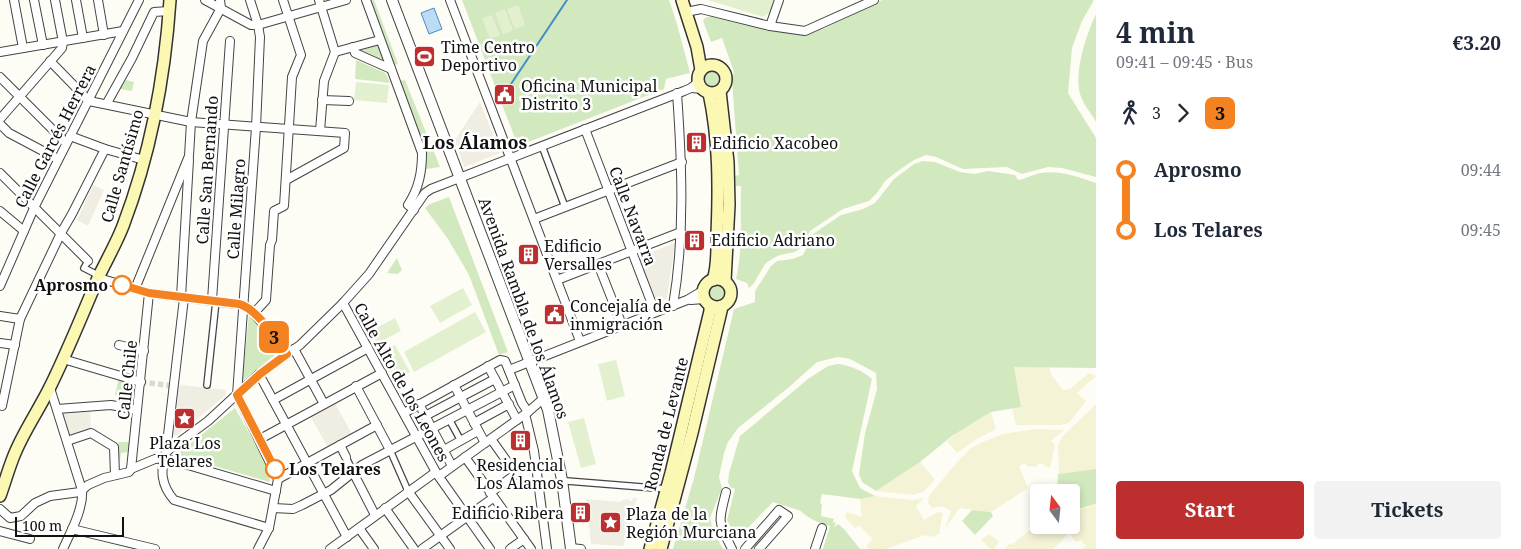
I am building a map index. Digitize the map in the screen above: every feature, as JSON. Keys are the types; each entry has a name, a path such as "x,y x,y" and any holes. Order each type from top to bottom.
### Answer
{"main road":[{"name":"Ronda de Levante","path":"661,549 686,458 722,306 726,304 731,296 730,287 719,280 717,252 718,172 715,132 697,47 682,0"},
{"name":"Calle Santísimo","path":"0,496 15,452 50,388 122,228 144,160 154,113 170,6"},
{"name":"Ronda de Levante","path":"697,47 726,73 726,83 704,86"},
{"path":"704,86 706,66 714,64"},
{"path":"719,280 707,284 706,298 718,307 722,306"},
{"name":"Ronda de Levante","path":"650,549 667,489 710,311 706,298"}],"street":[{"path":"14,0 22,48"},
{"path":"34,0 42,45"},
{"path":"0,119 62,48 63,42 55,0"},
{"path":"76,0 83,38"},
{"path":"98,0 104,35"},
{"name":"Calle Garcés Herrera","path":"0,286 34,208 139,0"},
{"path":"206,0 220,4 251,25 258,25 288,16 320,3 346,0"},
{"name":"Calle Milagro","path":"237,395 256,127 260,37 250,0"},
{"path":"254,313 266,300 274,211 284,206 292,77 301,55 283,0"},
{"path":"366,0 422,153 422,173 415,194 408,205 414,210"},
{"name":"Avenida Rambla de los Álamos","path":"392,0 548,410 554,435 570,549"},
{"path":"450,0 580,341"},
{"path":"770,26 779,0"},
{"path":"686,12 701,9 770,26 805,31 874,0"},
{"path":"320,3 335,52 324,81 320,131"},
{"path":"220,4 204,41 191,122 182,298 163,481 166,491 174,500 269,528"},
{"path":"107,103 154,12 170,6"},
{"path":"0,52 123,32"},
{"name":"Calle San Bernando","path":"206,385 214,300 230,41"},
{"path":"335,52 376,41"},
{"path":"353,47 355,53 391,69"},
{"path":"50,61 89,100 191,122 345,133 344,148 286,180"},
{"path":"0,77 68,139 144,160"},
{"path":"0,509 10,518 22,516 34,503 50,496 82,490 88,485 129,472 131,469 165,455 260,374 290,352 343,303 369,274 425,194 431,189 460,176 677,94 704,86"},
{"path":"673,306 680,232 682,162 677,94"},
{"path":"322,100 349,101"},
{"path":"0,124 9,133 58,159"},
{"name":"Calle Navarra","path":"585,129 655,312"},
{"path":"542,146 565,206"},
{"path":"1,406 20,319 60,233 72,214 105,149"},
{"path":"135,289 189,156"},
{"path":"534,219 682,162"},
{"path":"0,173 88,261 84,268 94,273 98,278 149,293 244,305 254,313 279,344 290,352"},
{"path":"0,210 24,231"},
{"path":"557,280 680,232"},
{"path":"598,264 622,325"},
{"name":"Calle Chile","path":"131,469 149,293"},
{"path":"509,370 687,300 706,298"},
{"name":"Calle Alto de los Leones","path":"343,303 437,474 490,549"},
{"path":"0,316 20,319"},
{"path":"269,330 270,337 280,349 290,352"},
{"path":"0,343 15,345"},
{"path":"119,344 144,351"},
{"path":"279,344 288,347 311,379 324,404"},
{"path":"273,400 368,348"},
{"path":"63,359 140,382"},
{"path":"404,413 488,366 500,360 505,361 527,415 534,451 547,549"},
{"path":"488,366 517,420"},
{"path":"260,439 382,373"},
{"path":"260,374 347,537"},
{"path":"425,416 495,378"},
{"path":"422,549 467,516 516,474 478,431 454,385"},
{"path":"272,508 293,509 323,494 362,465 515,385"},
{"path":"356,386 390,450 408,491 450,549"},
{"path":"50,388 83,498 63,549"},
{"path":"237,395 278,479 269,528 258,549"},
{"path":"331,549 408,491 433,474 442,474 517,420 527,415 544,398"},
{"path":"419,404 452,466"},
{"path":"474,423 509,404"},
{"path":"57,409 111,405 137,410"},
{"path":"449,419 461,441"},
{"path":"278,479 377,425"},
{"path":"444,450 478,431"},
{"path":"67,441 91,433 114,447 115,475"},
{"path":"168,438 170,443 177,444"},
{"path":"340,445 376,515"},
{"path":"165,455 276,491"},
{"path":"465,457 531,549"},
{"path":"566,481 667,489"},
{"path":"726,492 719,516 732,549"},
{"path":"385,508 414,549"},
{"path":"745,549 780,510 788,516 759,549"},
{"path":"359,528 374,549"},
{"path":"815,549 822,528"},
{"path":"72,529 155,549"},
{"path":"0,531 30,539"},
{"path":"510,549 524,539"},
{"path":"570,549 581,549"}],"green space":[{"path":"368,0 374,0 398,64 393,66"},
{"path":"462,0 669,0 690,73 666,79 664,89 518,146"},
{"path":"708,0 775,0 771,12 763,17"},
{"path":"882,0 1094,0 1082,21 1072,48 1068,93 1096,138 1096,177 1062,168 1048,167 1022,174 1007,167 963,169 936,157 926,155 914,160 885,181 869,201 843,209 810,231 802,247 795,252 780,255 765,264 749,288 747,283 736,279 740,245 741,186 736,186 735,176 739,175 732,81 734,72 722,38 711,42 703,21 711,16 810,32 825,28"},
{"path":"518,5 525,25 515,29 507,9"},
{"path":"505,9 513,30 503,34 495,13"},
{"path":"1096,14 1096,122 1081,98 1079,75 1088,32"},
{"path":"492,15 500,35 490,39 482,18"},
{"path":"379,45 384,59 382,60 362,53 361,50"},
{"path":"356,60 386,74 390,83 355,79"},
{"path":"712,69 719,72 722,79 719,86 712,89 705,86 702,79 705,72"},
{"path":"126,80 134,82 132,91 119,89"},
{"path":"405,80 440,167 426,169 424,151 399,81"},
{"path":"356,82 389,85 387,103 354,100"},
{"path":"923,161 935,162 960,172 975,174 988,171 1015,175 1018,180 1038,174 1055,172 1096,183 1096,368 1014,367 1021,407 991,412 984,416 952,436 920,462 876,491 862,482 859,474 865,433 877,389 876,373 850,359 838,357 817,362 738,428 728,442 719,477 722,488 710,518 713,531 709,532 713,539 717,538 723,549 673,549 694,478 734,309 755,302 755,291 771,266 777,261 803,255 813,234 841,215 863,209 875,203 894,179 914,164"},
{"path":"449,197 508,352 499,355 469,275 448,239 425,208 430,204"},
{"path":"397,258 402,270 398,274 387,273"},
{"path":"717,285 723,288 726,294 723,300 717,303 711,300 708,294 711,288"},
{"path":"463,288 472,305 440,323 430,306"},
{"path":"475,312 486,332 414,372 404,352"},
{"path":"249,315 277,350 276,354 242,381"},
{"path":"395,318 401,331 376,344 369,332"},
{"path":"395,345 410,372 395,380 380,353"},
{"path":"616,360 625,396 607,401 598,364"},
{"path":"838,364 856,369 872,379 852,471 860,488 875,496 860,499 822,494 820,503 822,504 821,516 834,519 833,522 836,523 834,527 838,524 844,529 860,549 823,549 830,526 810,518 801,511 773,502 737,539 727,520 735,489 730,487 728,482 740,436 808,379 828,366"},
{"path":"1014,367 1050,367 1050,373 1063,390 1070,389 1089,373 1096,376 1077,393 1086,401 1069,423 1060,425 1016,425 1012,408 1021,407"},
{"path":"119,378 125,380 122,397 115,395"},
{"path":"1095,405 1096,469 1059,474 1058,445 1063,436"},
{"path":"235,408 266,463 270,482 176,455"},
{"path":"991,412 996,429 975,440 957,453 947,441"},
{"path":"584,418 596,464 581,468 568,422"},
{"path":"1036,429 1064,430 1051,441 1055,445 1049,468 1040,463 1036,467 1027,466 1026,463 1019,466 1028,488 991,512 960,508 945,528 951,511 942,506 932,508 928,503 929,496 958,461 971,448 985,441 1003,434"},
{"path":"118,442 130,442 129,452 121,453 120,461 116,461 115,446 119,444"},
{"path":"920,462 935,480 923,492 913,495 876,491"},
{"path":"539,468 542,468 552,547 548,547"},
{"path":"1096,469 1096,504 1080,508 1080,484 1057,484 1058,474"},
{"path":"875,496 912,500 924,498 916,506 924,520 938,512 943,513 939,534 931,537 925,535 886,549 869,549 866,546 873,539 859,525 855,528 845,517 847,512 862,517 860,499"},
{"path":"1096,505 1096,549 1082,549 1086,546 1081,540 1076,542 1070,534 1080,534 1080,509"},
{"path":"972,510 991,512 993,516 975,535 962,521"},
{"path":"779,517 781,518 753,549 750,549"},
{"path":"1030,530 1030,534 1067,535 1053,549 1005,549 1008,545 1014,543"},
{"path":"989,534 999,542 994,549 990,549 981,540"}],"shaded area":[{"path":"480,102 500,153 464,167 455,140"},
{"path":"93,185 104,190 88,226 77,220"},
{"path":"675,243 667,298 655,303 636,258"},
{"name":"Plaza Los Telares","path":"182,385 226,390 226,395 176,436 173,435 179,387"},
{"path":"334,402 353,436 329,449 310,416"},
{"path":"90,406 91,433 70,440 61,408"},
{"name":"Plaza de la Región Murciana","path":"633,498 637,498 635,504 637,504 633,509 630,519 632,521 623,546 591,544 586,499 621,502 622,500 629,499 632,501"}],"water":[{"path":"434,8 442,29 429,34 421,13"}],"waterway":[{"path":"511,84 567,0"}],"tunnel":[{"path":"141,382 174,386"}],"bus line":[{"name":"3","path":"122,285 149,293 244,305 254,313 287,354 260,374 237,395 275,469"}],"place":[{"name":"Time Centro Deportivo","path":"425,56"},
{"name":"Oficina Municipal Distrito 3","path":"505,95"},
{"name":"Edificio Xacobeo","path":"696,143"},
{"name":"Edificio Adriano","path":"695,240"},
{"name":"Edificio Versalles","path":"528,255"},
{"name":"Aprosmo","path":"122,285"},
{"name":"Concejalía de inmigración","path":"554,315"},
{"name":"Plaza Los Telares","path":"185,419"},
{"name":"Residencial Los Álamos","path":"520,441"},
{"name":"Los Telares","path":"275,469"},
{"name":"Edificio Ribera","path":"580,513"},
{"name":"Plaza de la Región Murciana","path":"610,523"}],"district":[{"name":"Los Álamos","path":"475,142"}]}
